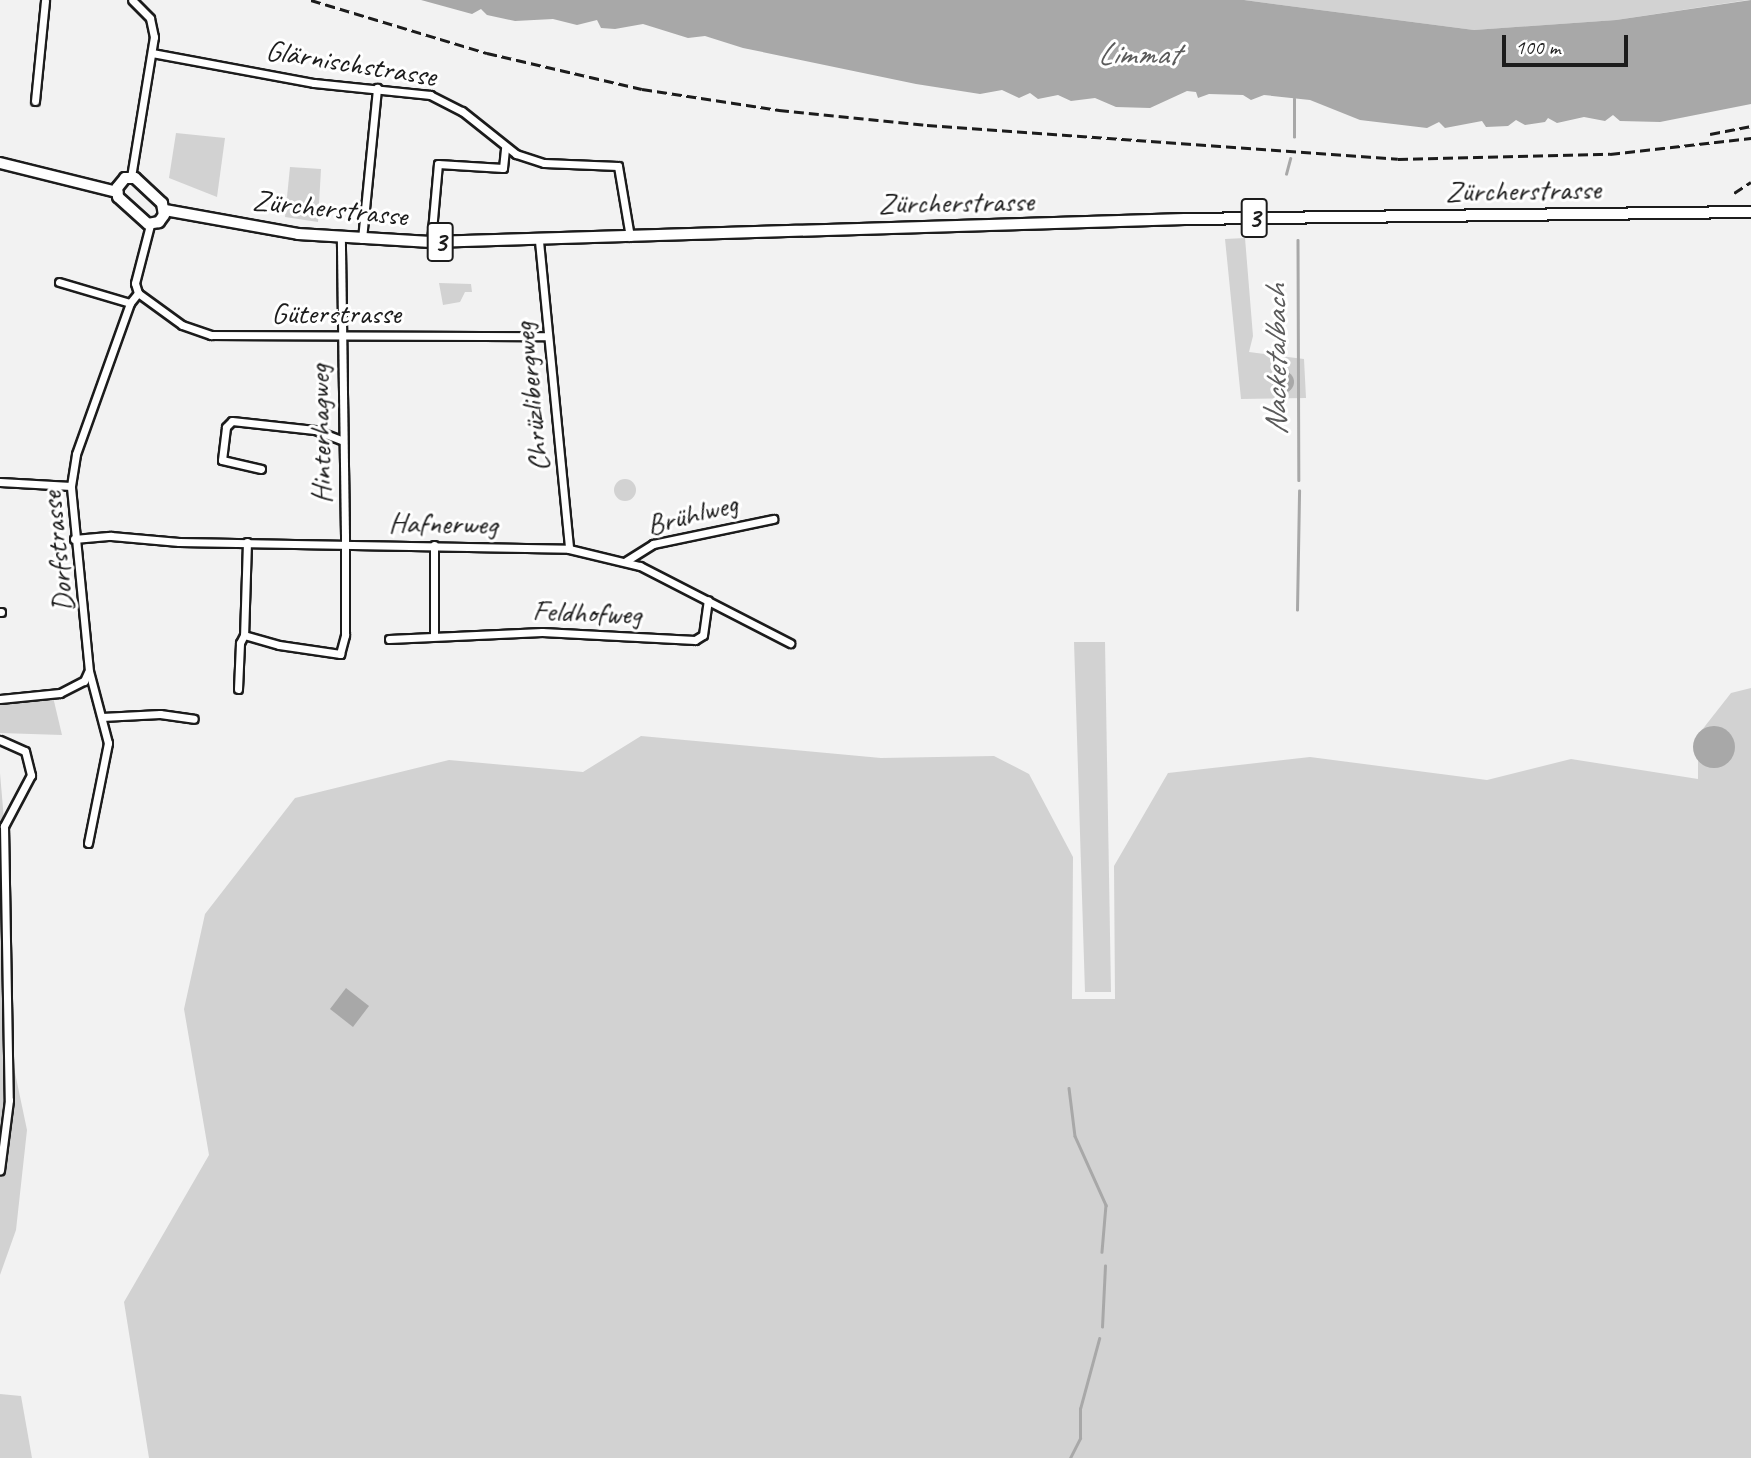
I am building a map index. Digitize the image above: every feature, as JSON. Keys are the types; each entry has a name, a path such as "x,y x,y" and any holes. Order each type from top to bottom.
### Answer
{"main road":[{"path":"0,163 117,192 150,225 159,222 165,210 131,177 118,184 117,192"},
{"name":"Zürcherstrasse","path":"165,210 341,239 431,242 631,239 1185,219 1751,212"}],"street":[{"path":"35,101 45,0"},
{"path":"131,177 152,52 150,18 132,0"},
{"name":"Glärnischstrasse","path":"152,52 314,83 409,90 447,102 505,148 531,160 555,164 618,166 631,239"},
{"path":"362,239 377,88"},
{"path":"431,242 438,164 503,168 505,148"},
{"path":"138,293 135,283 150,225"},
{"name":"Hinterhagweg","path":"244,635 279,645 340,654 345,635 341,239"},
{"name":"Chrüzlibergweg","path":"539,241 546,335 569,549"},
{"path":"59,282 130,303"},
{"name":"Dorfstrasse","path":"88,843 108,743 89,671 71,486 76,454 130,303 138,293"},
{"name":"Güterstrasse","path":"138,293 182,325 211,335 546,335"},
{"path":"261,469 222,460 226,427 232,421 315,430 343,441"},
{"path":"0,482 71,486"},
{"name":"Brühlweg","path":"626,561 653,544 774,519"},
{"name":"Hafnerweg","path":"74,538 111,536 247,542 569,549 626,561 790,643"},
{"path":"238,689 240,643 244,635 247,542"},
{"path":"434,545 434,636"},
{"name":"Feldhofweg","path":"389,639 542,632 695,640 703,635 708,600"},
{"path":"0,699 60,694 84,681 89,671"},
{"path":"102,717 165,714 194,719"},
{"path":"0,740 25,751 31,775 4,826 9,1086 0,1170"}],"shaded area":[{"path":"1244,0 1748,0 1616,20 1474,30"},
{"path":"176,133 225,138 217,197 169,178"},
{"path":"290,167 321,169 318,222 285,217"},
{"path":"1245,238 1253,336 1249,352 1304,359 1306,398 1241,399 1225,239"},
{"path":"439,283 471,284 472,292 465,292 460,302 443,305"},
{"path":"625,479 633,482 636,490 633,498 625,501 617,498 614,490 617,482"},
{"path":"1074,642 1105,642 1111,992 1085,992"},
{"path":"1751,688 1751,1458 149,1458 124,1302 209,1155 184,1009 205,914 295,798 449,760 583,772 641,736 881,758 994,756 1029,774 1073,857 1072,999 1115,999 1114,866 1168,773 1310,757 1487,780 1571,759 1698,779 1698,735 1731,693"},
{"path":"53,697 62,735 0,733 0,704"},
{"path":"0,773 8,867 5,1025 27,1130 16,1230 0,1275"},
{"path":"0,1394 21,1396 32,1458 0,1458"}],"water":[{"name":"Limmat","path":"421,0 1244,0 1474,30 1616,20 1751,0 1751,104 1660,122 1620,121 1613,115 1605,121 1584,117 1557,123 1548,118 1545,122 1525,125 1516,120 1508,126 1486,127 1482,121 1445,128 1439,122 1427,128 1360,120 1310,100 1264,95 1251,100 1243,95 1209,94 1198,98 1196,92 1187,91 1150,108 1116,107 1095,98 1071,101 1058,95 1038,99 1030,93 1019,98 1002,90 980,94 916,84 743,48 705,36 688,38 643,24 615,29 601,28 597,20 577,25 553,19 515,21 487,15 481,9 472,14"},
{"path":"1283,371 1291,374 1294,382 1291,390 1283,393 1275,390 1272,382 1275,374"},
{"path":"1714,726 1729,732 1735,747 1729,762 1714,768 1699,762 1693,747 1699,732"},
{"path":"346,988 369,1006 353,1027 330,1009"}],"waterway":[{"name":"Nacketalbach","path":"1294,99 1294,137"},
{"name":"Nacketalbach","path":"1286,174 1290,159"},
{"name":"Nacketalbach","path":"1298,240 1299,480"},
{"name":"Nacketalbach","path":"1297,610 1299,491"},
{"path":"1069,1088 1075,1136 1106,1205 1102,1252"},
{"path":"1102,1327 1105,1266"},
{"path":"1070,1458 1080,1438 1080,1409 1099,1339"}],"railway":[{"path":"311,0 487,53 642,89 779,110 927,125 1398,159 1610,154 1751,138"},
{"path":"1710,134 1751,126"},
{"path":"1734,193 1751,182"}]}
